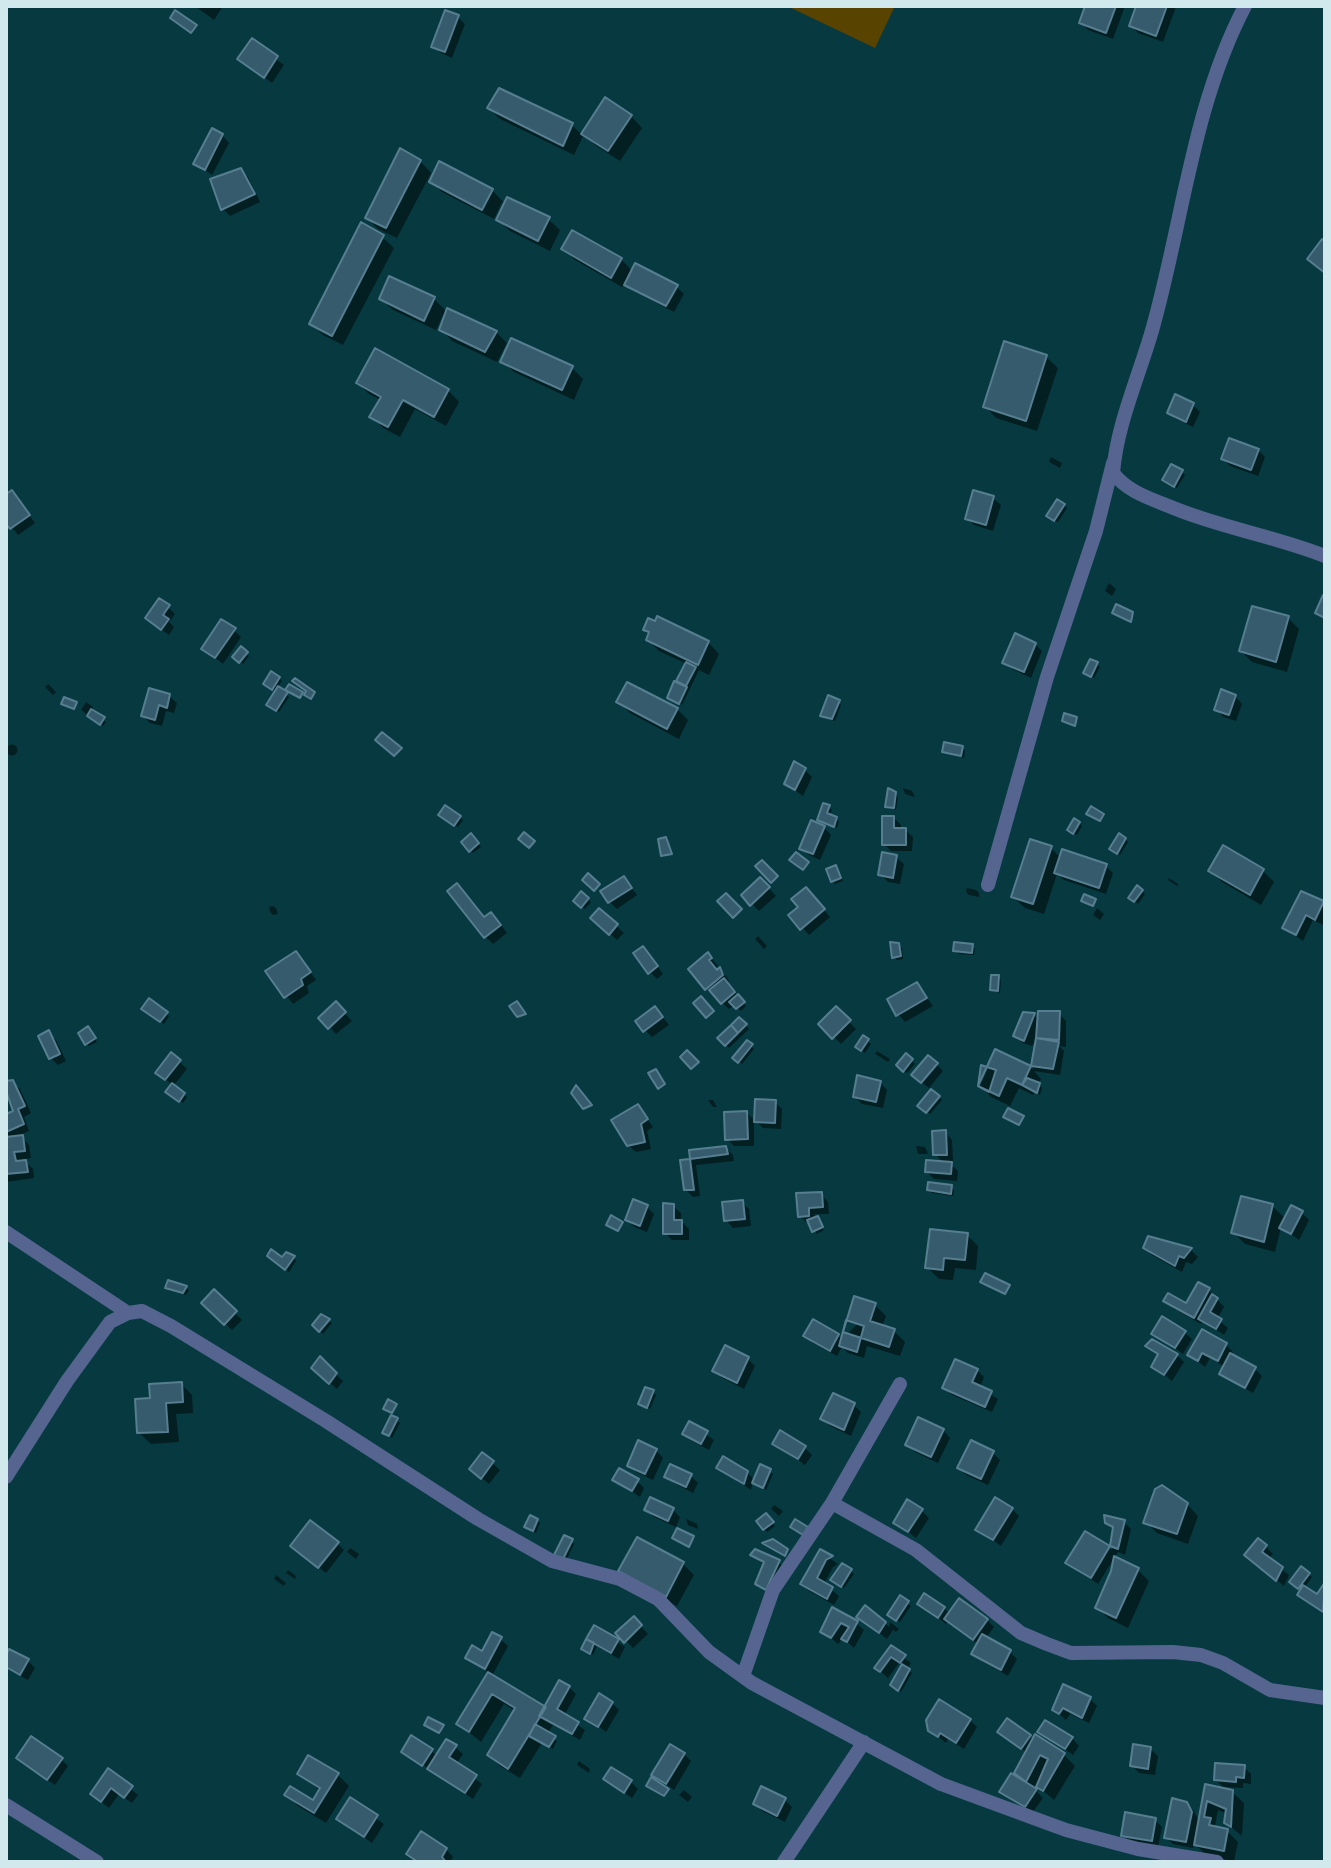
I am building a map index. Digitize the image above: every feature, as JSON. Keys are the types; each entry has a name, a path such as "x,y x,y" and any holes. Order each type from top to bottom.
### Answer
{"street":[{"path":"988,885 1047,677 1096,531 1118,441 1154,325 1203,114 1219,61 1245,6"},
{"path":"1118,441 1113,473 1123,485 1138,494 1208,522 1325,556"},
{"path":"6,1232 128,1313"},
{"path":"6,1477 67,1381 110,1322 128,1313 142,1311 171,1326 478,1519 552,1561 620,1579 658,1599 709,1652 743,1676 941,1784 1066,1830 1138,1849 1209,1861"},
{"path":"743,1676 773,1590 786,1567 810,1539 900,1384"},
{"path":"832,1503 916,1550 1021,1633 1047,1644 1071,1653 1173,1652 1201,1655 1223,1663 1270,1690 1325,1698"},
{"path":"784,1862 864,1742"},
{"path":"6,1805 97,1862"}],"shaded area":[{"path":"787,6 895,6 875,48"}],"building":[{"path":"1085,6 1116,6 1106,33 1079,23"},
{"path":"1136,6 1167,6 1156,36 1129,26"},
{"path":"175,10 197,25 191,33 170,18"},
{"path":"445,10 459,15 445,52 431,47"},
{"path":"252,38 278,56 264,78 237,59"},
{"path":"499,88 573,123 563,146 487,108"},
{"path":"605,97 632,115 608,151 581,134"},
{"path":"212,128 223,134 205,170 193,164"},
{"path":"400,148 421,160 386,228 365,218"},
{"path":"439,161 493,189 482,210 429,182"},
{"path":"241,168 255,194 221,210 210,179"},
{"path":"507,197 550,217 538,241 496,220"},
{"path":"361,222 384,235 332,336 309,324"},
{"path":"572,230 622,258 611,278 561,249"},
{"path":"1322,239 1325,242 1325,273 1307,259"},
{"path":"635,263 678,285 666,306 624,285"},
{"path":"389,276 435,297 424,321 379,299"},
{"path":"447,308 497,331 485,352 439,330"},
{"path":"511,338 573,366 562,390 500,362"},
{"path":"1004,341 1047,355 1026,421 983,407"},
{"path":"375,348 449,389 434,417 403,400 388,427 369,417 381,397 356,383"},
{"path":"1175,394 1194,403 1186,422 1167,413"},
{"path":"1229,438 1259,449 1251,470 1221,459"},
{"path":"1171,464 1183,470 1174,487 1162,480"},
{"path":"12,490 30,515 10,529 6,524 6,494"},
{"path":"973,490 994,496 986,525 965,519"},
{"path":"1057,499 1065,504 1054,521 1046,516"},
{"path":"1325,596 1325,618 1315,613"},
{"path":"159,598 170,605 163,615 169,619 161,630 145,618"},
{"path":"1116,604 1133,612 1131,622 1112,613"},
{"path":"1252,606 1289,616 1276,662 1239,651"},
{"path":"657,616 709,641 698,665 646,640 649,632 643,630 648,618 655,621"},
{"path":"221,619 236,628 215,658 201,649"},
{"path":"1015,633 1036,643 1024,672 1002,663"},
{"path":"241,646 248,652 239,663 232,657"},
{"path":"1090,659 1098,662 1091,677 1083,673"},
{"path":"686,662 696,667 686,686 676,681"},
{"path":"271,671 280,677 272,690 263,684"},
{"path":"295,678 315,692 311,699 292,681"},
{"path":"674,681 687,687 679,704 667,698"},
{"path":"627,682 678,708 667,729 616,702"},
{"path":"289,684 303,692 300,698 285,690"},
{"path":"278,686 288,692 276,711 266,705"},
{"path":"149,688 170,694 167,708 159,705 155,720 141,716"},
{"path":"1221,689 1236,695 1229,715 1214,710"},
{"path":"828,695 840,700 832,719 820,716"},
{"path":"64,697 77,702 74,709 61,704"},
{"path":"91,709 105,717 100,725 87,716"},
{"path":"1064,713 1077,717 1075,726 1062,721"},
{"path":"382,732 402,748 394,756 375,740"},
{"path":"944,742 963,746 961,756 942,752"},
{"path":"794,761 806,768 795,790 784,784"},
{"path":"888,788 896,792 894,808 885,807"},
{"path":"823,803 830,805 827,813 837,817 834,827 817,820"},
{"path":"445,805 461,816 454,826 438,815"},
{"path":"1091,806 1104,814 1100,821 1086,814"},
{"path":"882,816 894,816 894,828 906,828 906,845 882,845"},
{"path":"1074,818 1080,822 1073,834 1067,830"},
{"path":"811,820 825,826 813,854 799,849"},
{"path":"524,832 535,841 529,848 518,839"},
{"path":"471,833 479,843 469,852 461,842"},
{"path":"1119,833 1126,838 1117,854 1109,849"},
{"path":"666,837 672,854 661,856 658,839"},
{"path":"1030,839 1052,846 1033,904 1011,897"},
{"path":"1223,845 1264,869 1250,895 1208,871"},
{"path":"1062,849 1107,864 1099,888 1054,873"},
{"path":"796,852 809,862 803,870 789,860"},
{"path":"882,852 897,855 893,878 878,875"},
{"path":"762,860 778,876 771,883 755,866"},
{"path":"836,865 841,878 831,882 826,869"},
{"path":"588,873 600,884 594,891 582,880"},
{"path":"624,876 632,888 608,903 600,891"},
{"path":"760,877 770,887 750,906 741,895"},
{"path":"457,883 484,917 491,912 501,925 484,938 447,891"},
{"path":"1137,885 1143,890 1134,902 1128,898"},
{"path":"806,887 825,909 800,930 788,915 798,907 791,899"},
{"path":"581,891 589,898 581,908 573,901"},
{"path":"1301,891 1324,901 1315,920 1306,915 1296,935 1282,928"},
{"path":"726,893 742,909 733,918 717,901"},
{"path":"1084,894 1096,899 1093,906 1081,901"},
{"path":"599,908 618,924 609,935 590,918"},
{"path":"890,942 899,943 901,956 892,958"},
{"path":"954,942 973,944 972,953 953,951"},
{"path":"643,946 658,966 648,974 633,953"},
{"path":"296,951 311,972 301,979 303,985 284,998 265,971"},
{"path":"708,952 712,958 709,960 717,970 720,967 723,975 705,990 688,969"},
{"path":"991,975 999,975 998,991 990,990"},
{"path":"724,978 735,992 721,1004 709,990"},
{"path":"917,982 927,998 896,1016 887,999"},
{"path":"738,994 745,1002 736,1009 729,1002"},
{"path":"701,996 714,1011 706,1018 693,1003"},
{"path":"149,998 168,1012 160,1022 141,1009"},
{"path":"336,1001 346,1012 328,1029 318,1018"},
{"path":"517,1001 526,1014 517,1017 509,1006"},
{"path":"655,1006 663,1017 643,1032 635,1021"},
{"path":"836,1006 851,1020 832,1039 818,1024"},
{"path":"1038,1011 1060,1011 1059,1040 1036,1038"},
{"path":"1023,1012 1035,1013 1024,1041 1013,1036"},
{"path":"739,1017 747,1024 738,1033 731,1025"},
{"path":"731,1025 738,1033 725,1046 717,1038"},
{"path":"88,1026 96,1038 85,1045 78,1033"},
{"path":"49,1030 60,1054 49,1059 38,1036"},
{"path":"863,1035 869,1039 861,1051 855,1047"},
{"path":"1036,1038 1059,1042 1053,1069 1031,1066"},
{"path":"747,1040 753,1044 738,1063 732,1058"},
{"path":"995,1049 1031,1066 1022,1085 1007,1078 999,1096 978,1086"},
{"path":"687,1050 699,1062 691,1069 680,1057"},
{"path":"171,1052 181,1060 165,1080 155,1073"},
{"path":"906,1053 913,1059 903,1072 896,1065"},
{"path":"928,1055 938,1063 921,1083 911,1075"},
{"path":"981,1065 996,1070 989,1092 978,1086"},
{"path":"656,1069 665,1084 658,1089 648,1073"},
{"path":"857,1075 881,1081 876,1102 853,1097"},
{"path":"1027,1078 1040,1083 1037,1093 1022,1085"},
{"path":"13,1080 25,1106 18,1109 24,1124 6,1132 6,1114 13,1111 6,1081"},
{"path":"172,1083 185,1093 179,1102 165,1092"},
{"path":"576,1085 592,1105 583,1109 571,1093"},
{"path":"931,1089 940,1096 926,1113 917,1106"},
{"path":"755,1099 776,1100 775,1123 754,1122"},
{"path":"638,1104 648,1119 641,1124 645,1142 627,1146 611,1120"},
{"path":"1008,1108 1024,1116 1019,1125 1003,1117"},
{"path":"747,1111 748,1139 725,1140 724,1112"},
{"path":"946,1130 947,1155 933,1155 932,1131"},
{"path":"23,1135 25,1151 14,1152 16,1161 26,1160 28,1172 6,1174 6,1137"},
{"path":"726,1146 728,1154 690,1159 689,1150"},
{"path":"690,1159 694,1190 684,1190 680,1160"},
{"path":"926,1160 952,1162 951,1174 925,1172"},
{"path":"928,1182 952,1185 951,1194 927,1190"},
{"path":"822,1192 823,1207 809,1208 809,1216 798,1217 796,1193"},
{"path":"1241,1196 1273,1204 1264,1242 1231,1233"},
{"path":"633,1199 648,1205 640,1226 625,1220"},
{"path":"743,1200 745,1219 724,1221 722,1202"},
{"path":"663,1203 674,1204 674,1220 682,1220 682,1234 663,1234"},
{"path":"1291,1205 1303,1211 1291,1234 1279,1228"},
{"path":"611,1215 623,1222 618,1231 606,1225"},
{"path":"818,1216 823,1227 812,1232 807,1220"},
{"path":"930,1229 968,1233 965,1260 944,1258 943,1270 925,1268"},
{"path":"1148,1236 1192,1248 1184,1258 1179,1256 1175,1266 1143,1248"},
{"path":"271,1249 282,1257 286,1252 295,1256 285,1270 267,1256"},
{"path":"985,1273 1010,1285 1005,1294 980,1282"},
{"path":"168,1280 187,1286 183,1293 165,1288"},
{"path":"1198,1282 1210,1288 1194,1318 1163,1301 1168,1293 1186,1303"},
{"path":"214,1289 237,1311 224,1325 201,1303"},
{"path":"1212,1294 1218,1298 1210,1312 1222,1319 1216,1329 1198,1319"},
{"path":"854,1296 876,1303 870,1321 895,1329 889,1347 843,1332"},
{"path":"321,1314 330,1319 319,1332 312,1325"},
{"path":"1162,1316 1186,1331 1175,1348 1151,1334"},
{"path":"813,1319 839,1334 830,1351 803,1336"},
{"path":"846,1320 864,1326 857,1352 839,1346"},
{"path":"1202,1329 1227,1343 1218,1361 1202,1353 1198,1361 1187,1355"},
{"path":"1152,1339 1178,1354 1164,1375 1151,1367 1158,1354 1145,1346"},
{"path":"725,1345 749,1357 737,1383 712,1371"},
{"path":"1230,1353 1256,1367 1245,1388 1219,1374"},
{"path":"320,1356 337,1373 329,1384 311,1368"},
{"path":"955,1359 978,1369 972,1382 992,1391 985,1407 942,1388"},
{"path":"182,1382 183,1402 166,1403 168,1432 137,1433 135,1399 150,1398 149,1384"},
{"path":"645,1387 654,1390 647,1408 638,1404"},
{"path":"833,1393 855,1403 844,1430 820,1419"},
{"path":"388,1399 397,1404 392,1413 383,1409"},
{"path":"391,1415 398,1418 389,1436 382,1433"},
{"path":"918,1417 944,1429 931,1457 905,1445"},
{"path":"689,1421 708,1431 701,1444 682,1434"},
{"path":"780,1430 806,1446 798,1459 772,1444"},
{"path":"638,1440 657,1449 645,1474 627,1466"},
{"path":"971,1440 994,1451 981,1479 957,1468"},
{"path":"482,1452 494,1461 481,1479 469,1469"},
{"path":"723,1456 748,1471 744,1484 716,1468"},
{"path":"670,1464 692,1474 686,1487 664,1477"},
{"path":"760,1464 771,1469 763,1488 752,1483"},
{"path":"619,1468 639,1479 632,1491 612,1480"},
{"path":"1162,1485 1188,1503 1177,1534 1143,1523 1155,1489"},
{"path":"650,1497 674,1508 668,1521 644,1510"},
{"path":"995,1497 1013,1508 993,1540 975,1530"},
{"path":"907,1499 923,1509 908,1532 893,1523"},
{"path":"766,1513 774,1522 763,1530 756,1521"},
{"path":"530,1515 538,1519 533,1531 524,1527"},
{"path":"1104,1515 1125,1520 1118,1549 1110,1546 1113,1527 1105,1523"},
{"path":"795,1519 808,1527 803,1535 790,1527"},
{"path":"310,1520 339,1542 318,1568 290,1546"},
{"path":"677,1528 694,1536 689,1547 672,1538"},
{"path":"1085,1531 1110,1546 1091,1578 1065,1563"},
{"path":"564,1535 573,1539 563,1559 554,1555"},
{"path":"637,1537 684,1562 666,1597 618,1571"},
{"path":"1258,1538 1267,1545 1262,1552 1283,1567 1276,1581 1244,1555"},
{"path":"773,1539 788,1549 785,1556 762,1543"},
{"path":"755,1549 780,1560 766,1590 755,1584 764,1562 750,1555"},
{"path":"820,1549 833,1556 826,1560 817,1578 833,1587 827,1599 800,1584"},
{"path":"1114,1556 1139,1568 1116,1618 1095,1608"},
{"path":"842,1563 852,1569 841,1587 830,1580"},
{"path":"1301,1566 1310,1573 1298,1589 1289,1582"},
{"path":"1325,1582 1323,1612 1297,1595 1303,1585 1317,1594"},
{"path":"924,1593 945,1607 938,1618 917,1604"},
{"path":"900,1595 909,1601 896,1621 887,1615"},
{"path":"959,1598 988,1619 973,1640 944,1619"},
{"path":"865,1605 886,1622 879,1633 856,1617"},
{"path":"832,1607 858,1621 847,1642 841,1639 849,1627 841,1623 831,1638 820,1632"},
{"path":"634,1616 642,1625 624,1643 615,1633"},
{"path":"594,1625 619,1639 611,1653 586,1639"},
{"path":"492,1632 502,1637 485,1669 465,1658 472,1645 482,1651"},
{"path":"982,1634 1011,1650 1001,1670 971,1654"},
{"path":"586,1639 594,1643 590,1654 581,1649"},
{"path":"891,1645 906,1655 900,1663 891,1657 880,1672 874,1668"},
{"path":"9,1649 29,1659 20,1675 6,1667"},
{"path":"902,1664 910,1669 898,1691 890,1685"},
{"path":"488,1672 546,1707 508,1769 487,1755 515,1708 492,1694 469,1732 456,1724"},
{"path":"559,1680 570,1686 557,1709 579,1722 572,1734 539,1716"},
{"path":"1063,1684 1091,1697 1082,1718 1063,1708 1059,1714 1052,1710"},
{"path":"599,1693 613,1702 598,1727 584,1719"},
{"path":"939,1699 971,1719 956,1743 940,1733 938,1737 928,1731 926,1720"},
{"path":"428,1717 444,1725 439,1733 424,1725"},
{"path":"1007,1718 1031,1735 1021,1749 997,1732"},
{"path":"1045,1720 1073,1737 1065,1749 1037,1732"},
{"path":"535,1724 556,1736 549,1747 529,1736"},
{"path":"1035,1734 1065,1753 1043,1791 1036,1787 1048,1759 1040,1755 1026,1782 1014,1773"},
{"path":"411,1735 433,1749 422,1766 401,1752"},
{"path":"31,1736 63,1758 47,1780 16,1758"},
{"path":"446,1739 457,1745 449,1757 477,1775 465,1793 427,1769"},
{"path":"670,1744 685,1753 666,1784 651,1775"},
{"path":"1133,1744 1151,1747 1148,1769 1130,1766"},
{"path":"308,1755 339,1773 314,1813 284,1795 290,1786 313,1800 320,1788 297,1774"},
{"path":"1215,1763 1245,1765 1244,1778 1236,1777 1236,1782 1214,1780"},
{"path":"611,1767 632,1780 624,1793 603,1779"},
{"path":"108,1768 133,1786 124,1798 111,1788 101,1802 90,1794"},
{"path":"1011,1773 1037,1789 1025,1807 999,1792"},
{"path":"651,1777 669,1789 664,1796 646,1786"},
{"path":"1205,1784 1233,1790 1231,1827 1224,1823 1226,1809 1207,1801 1204,1817 1211,1818 1209,1825 1228,1829 1224,1851 1194,1845"},
{"path":"761,1786 786,1798 777,1816 753,1804"},
{"path":"350,1797 378,1815 364,1837 336,1819"},
{"path":"1172,1798 1187,1802 1192,1812 1186,1842 1164,1838"},
{"path":"1125,1812 1156,1818 1152,1841 1121,1836"},
{"path":"421,1831 447,1848 442,1857 446,1862 418,1862 406,1854"}]}
